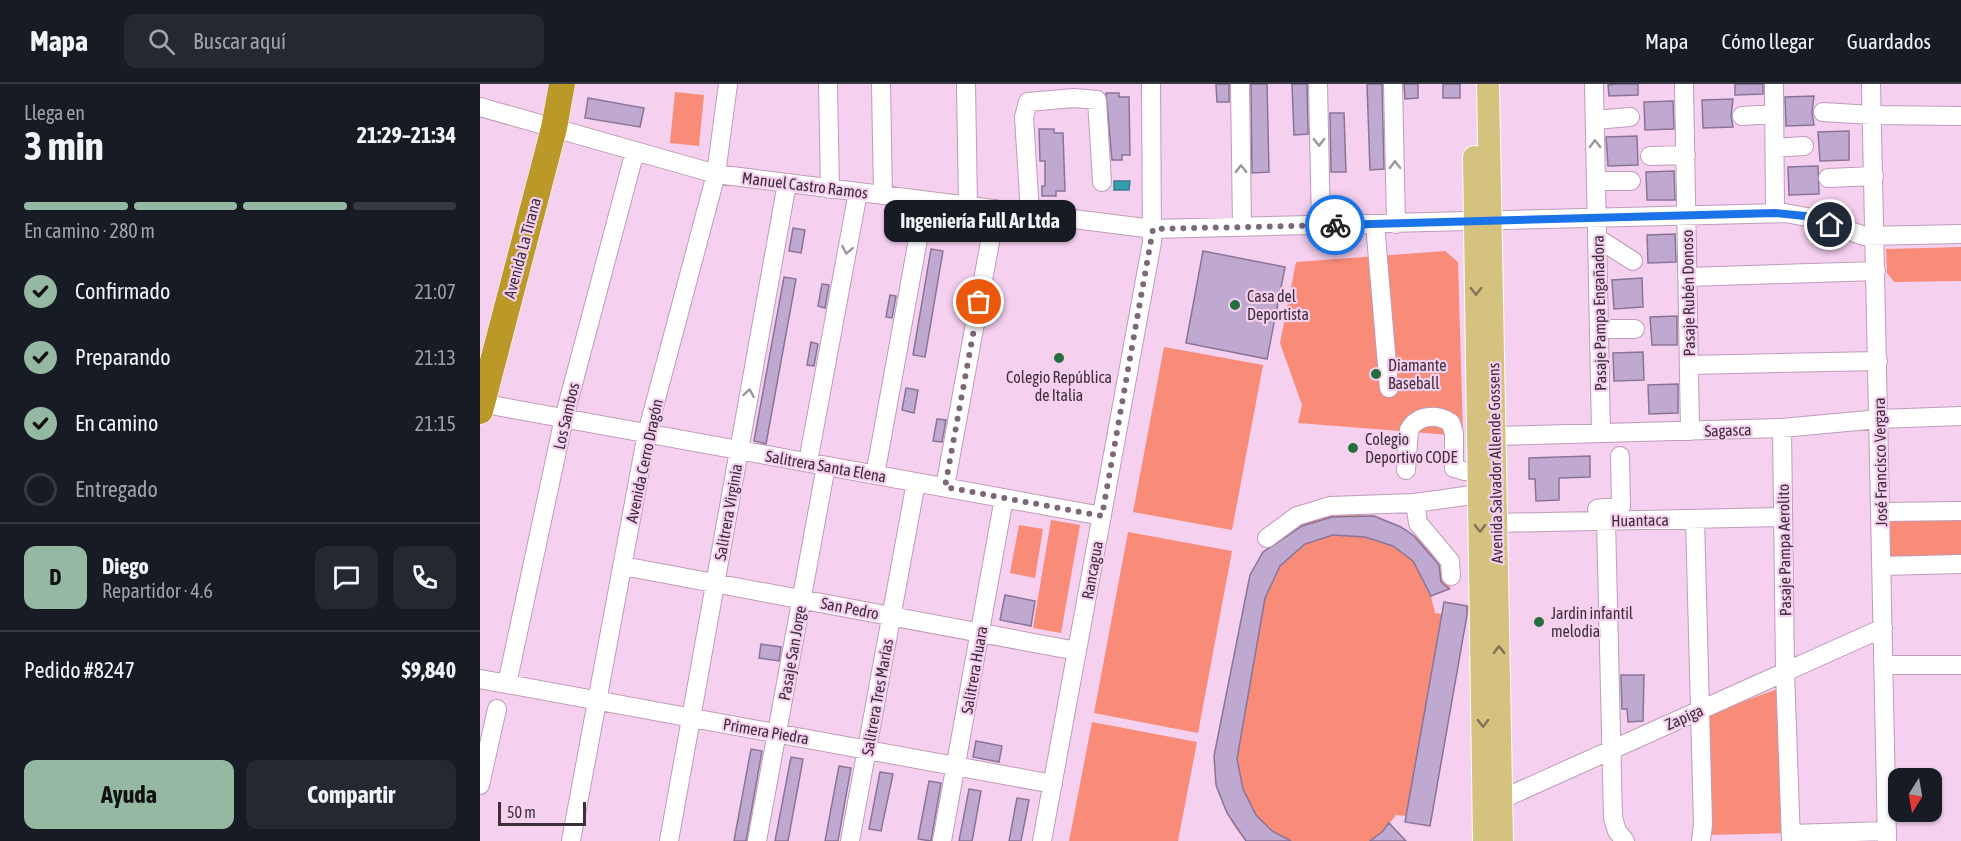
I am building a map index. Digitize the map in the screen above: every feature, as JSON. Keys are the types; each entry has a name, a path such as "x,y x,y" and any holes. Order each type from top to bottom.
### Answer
{"highway":[{"name":"Avenida La Tirana","path":"481,406 546,126 546,84"},
{"name":"Avenida La Tirana","path":"480,343 546,126 562,84"}],"main road":[{"name":"Avenida Salvador Allende Gossens","path":"1473,84 1495,436 1493,840"},
{"name":"Avenida Salvador Allende Gossens","path":"1488,84 1483,222 1479,494 1493,802"}],"street":[{"name":"Avenida Cerro Dragón","path":"571,841 647,433 716,174 728,84"},
{"path":"828,84 831,189"},
{"path":"881,84 883,195"},
{"path":"966,84 968,206"},
{"name":"Rancagua","path":"1042,841 1153,229 1151,84"},
{"path":"1240,84 1242,227"},
{"path":"1317,84 1321,226"},
{"path":"1393,84 1396,224"},
{"name":"Pasaje Pampa Engañadora","path":"1594,84 1601,433"},
{"name":"Pasaje Rubén Donoso","path":"1684,84 1690,431"},
{"path":"1774,84 1775,213"},
{"name":"José Francisco Vergara","path":"1871,84 1887,836"},
{"path":"1030,214 1024,117 1028,102 1074,98 1097,100 1102,182"},
{"name":"Manuel Castro Ramos","path":"480,107 716,174 1153,229 1775,213 1805,216 1852,234 1875,237 1961,234"},
{"path":"1823,112 1961,116"},
{"path":"1742,116 1774,114"},
{"path":"1595,120 1630,117"},
{"path":"1775,148 1804,146"},
{"name":"Los Sambos","path":"507,684 564,418 635,151"},
{"path":"1650,156 1686,155"},
{"path":"1828,178 1874,176"},
{"path":"1596,181 1631,181"},
{"name":"Salitrera Virginia","path":"669,841 787,183"},
{"path":"808,462 858,192"},
{"path":"875,475 925,201"},
{"path":"945,487 996,209"},
{"path":"1375,224 1389,388"},
{"path":"1597,238 1633,261"},
{"path":"1688,277 1876,271"},
{"path":"1599,329 1635,329"},
{"path":"1689,365 1878,361"},
{"name":"Salitrera Santa Elena","path":"481,406 564,418 1102,516"},
{"path":"1406,470 1409,430 1421,420 1434,416 1450,423 1454,434 1454,468 1464,471 1479,470"},
{"name":"Sagasca","path":"1495,436 1782,428 1879,419 1961,416"},
{"name":"Pasaje Pampa Aerolito","path":"1782,428 1785,671 1791,837"},
{"path":"1496,517 1619,508 1620,456"},
{"name":"Pasaje San Jorge","path":"757,841 826,466"},
{"name":"Salitrera Tres Marías","path":"850,841 916,482"},
{"path":"1267,538 1297,516 1330,506 1415,503 1479,494"},
{"name":"Salitrera Huara","path":"942,841 1005,498"},
{"path":"1415,503 1418,523 1450,561 1451,576"},
{"path":"1881,512 1961,511"},
{"name":"Huantaca","path":"1496,517 1606,520 1783,517"},
{"path":"1695,519 1703,825 1701,841"},
{"path":"1606,520 1613,818 1624,841"},
{"path":"1882,566 1961,564"},
{"name":"San Pedro","path":"622,566 1077,651"},
{"name":"Zapiga","path":"1493,802 1883,628"},
{"path":"1884,665 1961,665"},
{"name":"Primera Piedra","path":"480,679 1053,784"},
{"path":"480,785 497,709"},
{"path":"1791,837 1887,836"}],"shaded area":[{"path":"675,92 704,95 699,146 670,143"},
{"path":"1961,247 1961,281 1894,282 1887,273 1886,249"},
{"name":"Diamante Baseball","path":"1445,251 1458,262 1463,436 1298,423 1302,405 1280,343 1296,262"},
{"path":"1164,347 1263,365 1232,530 1133,512"},
{"path":"1341,513 1362,515 1396,524 1421,541 1442,570 1451,589 1431,596 1435,613 1442,614 1444,602 1469,606 1430,826 1405,822 1406,816 1396,815 1389,824 1406,841 1246,841 1232,822 1223,802 1219,791 1214,756 1250,575 1268,550 1287,532 1311,521"},
{"path":"1961,516 1961,559 1891,558 1889,555 1889,519"},
{"path":"1051,520 1080,525 1061,633 1033,628"},
{"path":"1019,525 1043,529 1035,578 1010,573"},
{"path":"1128,532 1232,551 1198,733 1094,713"},
{"path":"1780,688 1786,833 1706,835 1704,716"},
{"path":"1092,722 1197,742 1178,841 1069,841"}],"water":[{"path":"1114,181 1130,181 1129,190 1114,190"}],"building":[{"path":"1216,84 1229,84 1229,102 1217,102"},
{"path":"1251,84 1267,84 1269,172 1252,173"},
{"path":"1292,84 1307,84 1308,134 1294,135"},
{"path":"1367,84 1382,84 1384,169 1370,170"},
{"path":"1404,84 1418,84 1418,98 1405,99"},
{"path":"1443,84 1460,84 1460,98 1443,98"},
{"path":"1638,84 1638,95 1609,96 1608,85"},
{"path":"1735,84 1763,84 1763,94 1735,95"},
{"path":"1106,93 1119,93 1119,97 1129,97 1130,155 1122,155 1122,160 1112,160"},
{"path":"1814,96 1812,112 1814,125 1786,126 1785,97"},
{"path":"588,98 644,108 640,127 585,118"},
{"path":"1733,99 1731,116 1733,127 1703,128 1702,100"},
{"path":"1673,101 1674,129 1645,130 1644,102"},
{"path":"1330,113 1344,113 1346,172 1331,172"},
{"path":"1039,129 1054,129 1054,133 1063,133 1065,191 1056,191 1056,196 1042,196 1042,186 1045,186 1045,161 1040,161"},
{"path":"1849,131 1849,160 1820,161 1818,132"},
{"path":"1637,136 1638,165 1608,166 1606,137"},
{"path":"1818,166 1819,194 1789,195 1788,167"},
{"path":"1674,171 1675,200 1647,200 1646,172"},
{"path":"793,228 805,230 801,253 789,251"},
{"path":"1675,234 1676,262 1648,263 1647,235"},
{"path":"931,249 943,251 925,357 913,355"},
{"name":"Casa del Deportista","path":"1203,251 1285,267 1267,359 1186,343"},
{"path":"784,277 796,279 766,444 754,441"},
{"path":"1642,278 1643,307 1614,309 1612,280"},
{"path":"822,284 829,285 825,308 818,306"},
{"path":"890,295 896,296 892,318 886,317"},
{"path":"1677,316 1677,345 1652,345 1650,317"},
{"path":"811,342 818,344 814,366 807,365"},
{"path":"1643,352 1644,380 1614,381 1613,353"},
{"path":"1678,384 1678,413 1649,414 1648,385"},
{"path":"906,388 918,390 914,413 902,410"},
{"path":"937,419 946,420 942,442 933,441"},
{"path":"1590,456 1590,477 1559,478 1559,500 1536,501 1535,479 1529,479 1529,458"},
{"path":"1374,516 1401,527 1414,536 1439,565 1441,582 1449,589 1431,596 1413,561 1393,546 1365,537 1333,535 1305,544 1280,566 1265,598 1237,759 1243,789 1256,815 1272,831 1291,841 1246,841 1227,813 1216,785 1214,756 1250,575 1263,552 1302,526 1332,517"},
{"path":"1005,595 1035,601 1031,626 1000,620"},
{"path":"1444,602 1467,606 1467,615 1430,826 1405,822"},
{"path":"761,644 781,647 779,661 759,658"},
{"path":"1621,675 1644,675 1643,721 1628,722 1627,709 1622,709"},
{"path":"976,741 1002,746 999,762 973,757"},
{"path":"751,749 762,751 746,841 734,841"},
{"path":"791,757 803,759 788,841 775,841"},
{"path":"839,766 851,768 838,841 825,841"},
{"path":"880,772 893,774 881,831 869,829"},
{"path":"929,781 941,783 931,841 918,839"},
{"path":"969,789 981,791 973,836 972,841 959,841"},
{"path":"1017,798 1029,800 1021,841 1009,841"},
{"path":"1389,823 1406,841 1370,841 1382,832"}],"way so far":[{"path":"979,302 945,487 1102,516 1153,229 1335,225"}],"place":[{"name":"Ingeniería Full Ar Ltda","path":"979,302"},
{"name":"Casa del Deportista","path":"1235,305"},
{"name":"Colegio República de Italia","path":"1059,358"},
{"name":"Diamante Baseball","path":"1376,374"},
{"name":"Colegio Deportivo CODE","path":"1353,448"},
{"name":"Jardin infantil melodia","path":"1539,622"}],"route":[{"path":"1335,225 1775,213 1805,216 1830,225"}]}
